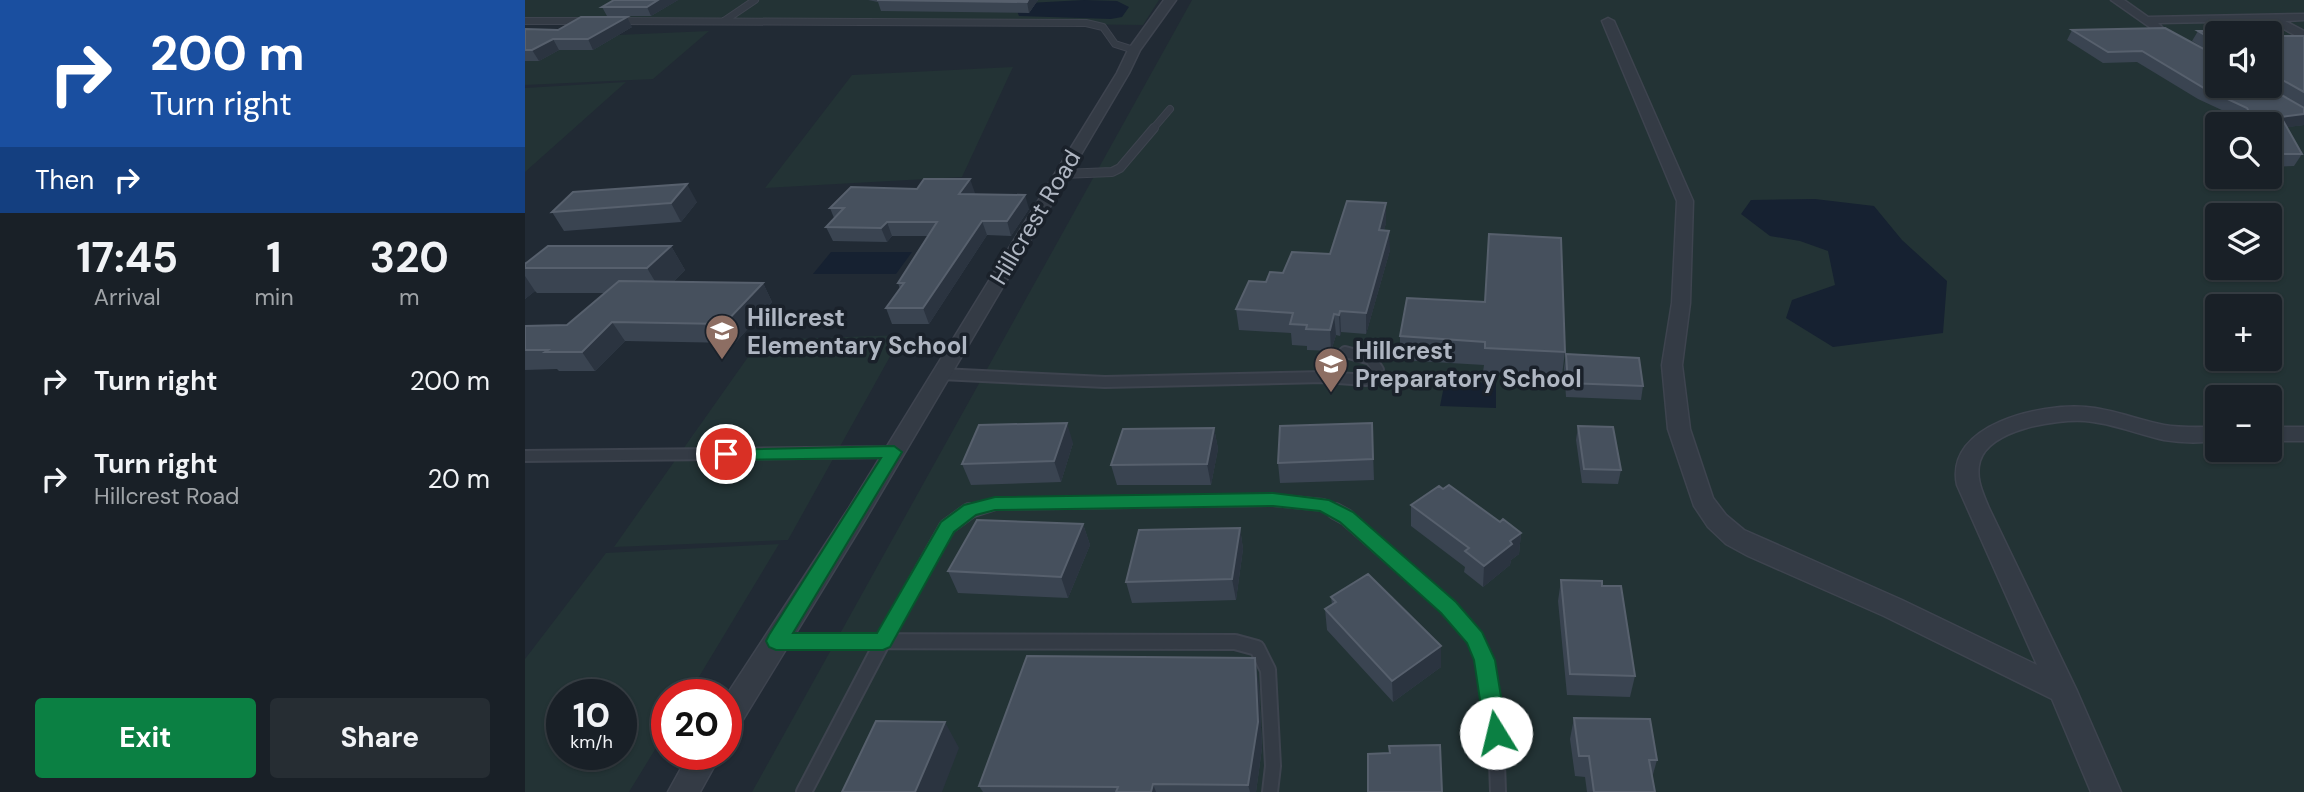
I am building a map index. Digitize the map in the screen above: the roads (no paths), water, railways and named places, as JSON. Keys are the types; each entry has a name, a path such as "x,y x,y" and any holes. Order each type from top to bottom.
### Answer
{"street":[{"name":"Hillcrest Road","path":"742,696 894,452 1123,73 1134,50 1170,0"},
{"path":"2117,0 2173,38"},
{"path":"2148,20 2304,17"},
{"path":"2272,18 2304,36"},
{"path":"1608,20 1685,201 1681,303 1672,365 1679,429 1702,500 1717,520 1735,537 1757,549 1905,614 2063,691"},
{"path":"2106,792 2063,691 1977,508 1967,476 1977,443 1996,431 2023,422 2084,414 2173,434 2205,434"},
{"path":"2282,434 2304,434"},
{"path":"683,792 696,770"}],"lane":[{"path":"724,21 755,0"},
{"path":"525,20 591,21"},
{"path":"605,21 1086,23 1103,27 1115,44 1134,50"},
{"path":"1062,174 1112,172 1120,168 1170,109"},
{"path":"941,374 1105,382 1324,377 1366,380 1378,370 1371,359 1345,352"},
{"path":"525,456 589,451 894,452"},
{"path":"804,792 883,641 947,527 971,510 995,504 1218,500 1273,500 1323,505 1346,517 1448,607 1475,638 1485,660 1496,733 1498,792"},
{"path":"776,641 1235,642 1257,648 1268,670 1273,766 1270,792"}],"water":[{"path":"1117,1 1129,7 1122,17 1111,19 1019,16 1017,11 1028,3"},
{"path":"1815,199 1874,206 1902,240 1947,281 1943,333 1833,347 1786,318 1792,300 1835,285 1828,251 1800,241 1770,236 1741,214 1751,200"},
{"path":"831,252 912,252 896,274 813,274"},
{"path":"1445,381 1496,383 1496,408 1440,406"}],"place":[{"name":"Hillcrest Elementary School","path":"722,361"},
{"name":"Hillcrest Preparatory School","path":"1331,394"}]}
